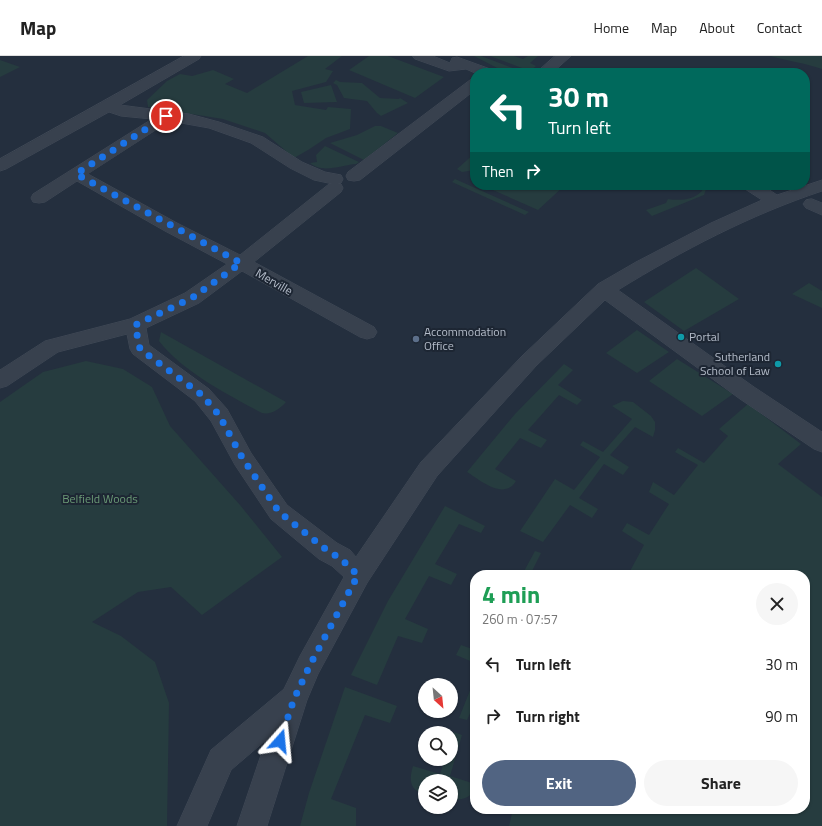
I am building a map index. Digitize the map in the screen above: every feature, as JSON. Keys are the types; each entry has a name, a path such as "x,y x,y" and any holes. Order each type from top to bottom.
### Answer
{"street":[{"path":"0,166 194,56"},
{"path":"420,56 449,67 470,69"},
{"path":"445,56 474,68"},
{"path":"549,68 564,56"},
{"path":"108,106 121,111 189,119 214,125 257,140 296,165 335,183 346,192 357,188 360,183 360,180 354,176 470,78"},
{"path":"39,198 166,116"},
{"name":"Merville","path":"76,174 367,332"},
{"path":"0,380 52,346 135,325 192,298 241,263 335,183"},
{"path":"810,189 822,185"},
{"path":"758,190 775,201"},
{"path":"252,826 294,699 310,665 358,575 428,468 529,360 605,289 690,240 748,212 807,190"},
{"path":"605,289 623,304 747,393 822,443"},
{"path":"135,325 140,349 202,395 219,415 243,459 279,512 328,551 340,558 358,575"},
{"path":"192,826 221,760 294,699"}],"green space":[{"path":"308,56 342,56 325,69 333,71 326,82 292,91 295,105 326,110 328,107 351,109 350,129 326,138 294,158 265,133 223,119 148,107 147,100 167,81 180,74 192,76 213,70 234,79 225,84 247,93"},
{"path":"369,56 388,56 444,77 415,98 349,70"},
{"path":"474,56 481,56 513,68 497,68"},
{"path":"490,56 514,56 523,59 528,56 538,56 530,63 536,66 534,68 522,68"},
{"path":"770,56 822,56 822,69 809,65"},
{"path":"0,60 20,67 0,77"},
{"path":"336,80 340,82 362,83 380,98 400,98 408,103 381,116 367,101 344,98 337,85 333,83"},
{"path":"331,85 337,102 304,103 301,92"},
{"path":"375,126 381,126 398,133 364,160 330,143 357,135"},
{"path":"325,146 359,162 356,164 332,168 321,168 310,163 317,162 316,155"},
{"path":"470,157 470,171 462,172 457,169"},
{"path":"455,179 470,186 470,190 480,190 529,212 525,215 452,182"},
{"path":"493,190 560,190 538,210"},
{"path":"706,190 704,195 652,216 646,210 666,203 668,199 682,200 695,196"},
{"path":"696,268 739,299 684,331 644,302"},
{"path":"809,283 822,291 822,308 792,294"},
{"path":"637,330 669,352 637,373 606,353"},
{"path":"161,332 286,402 275,411 262,413 206,382 180,362 159,341"},
{"path":"677,359 733,394 702,416 649,381"},
{"name":"Belfield Woods","path":"86,361 123,369 152,387 170,426 240,505 282,557 202,615 171,587 138,592 92,622 121,636 155,662 169,703 167,826 0,826 0,402 43,372"},
{"path":"564,364 573,370 558,385 582,400 577,405 559,395 528,430 547,440 541,448 520,438 495,469 516,481 511,487 499,489 492,487 467,472 515,414"},
{"path":"623,401 633,402 651,416 655,422 655,430 653,437 635,427 610,455 629,467 623,475 604,464 579,498 598,509 592,518 570,505 543,542 520,531 555,479 574,490 600,457 580,445 583,441 603,452 632,419 612,406"},
{"path":"748,404 801,444 778,464 822,497 822,826 509,826 512,814 810,814 810,570 631,570 644,545 622,531 627,523 649,535 669,504 649,492 653,482 674,495 698,465 675,452 678,448 704,463 728,436 719,429"},
{"path":"445,506 485,526 481,533 459,524 435,564 457,574 451,585 429,576 405,619 428,629 422,643 398,636 377,685 351,675 388,601"},
{"path":"535,551 541,553 532,570 525,570"},
{"path":"461,645 470,648 470,661 456,655"},
{"path":"345,687 397,706 390,723 365,715 331,799 356,808 356,826 300,826 309,793"},
{"path":"470,690 470,713 467,720 459,718"},
{"path":"458,734 462,735 458,749"},
{"path":"413,766 440,774 418,774 418,791 413,787 411,780"},
{"path":"443,766 453,766 451,774 440,774"},
{"path":"458,779 470,782 470,795 459,800"}],"place":[{"name":"Portal","path":"681,337"},
{"name":"Accommodation Office","path":"416,339"},
{"name":"Sutherland School of Law","path":"778,364"}],"route":[{"path":"166,116 76,174 171,227 241,263 192,298 135,325 140,349 202,395 219,415 243,459 279,512 328,551 340,558 358,575 310,665 294,699 280,741"}]}
